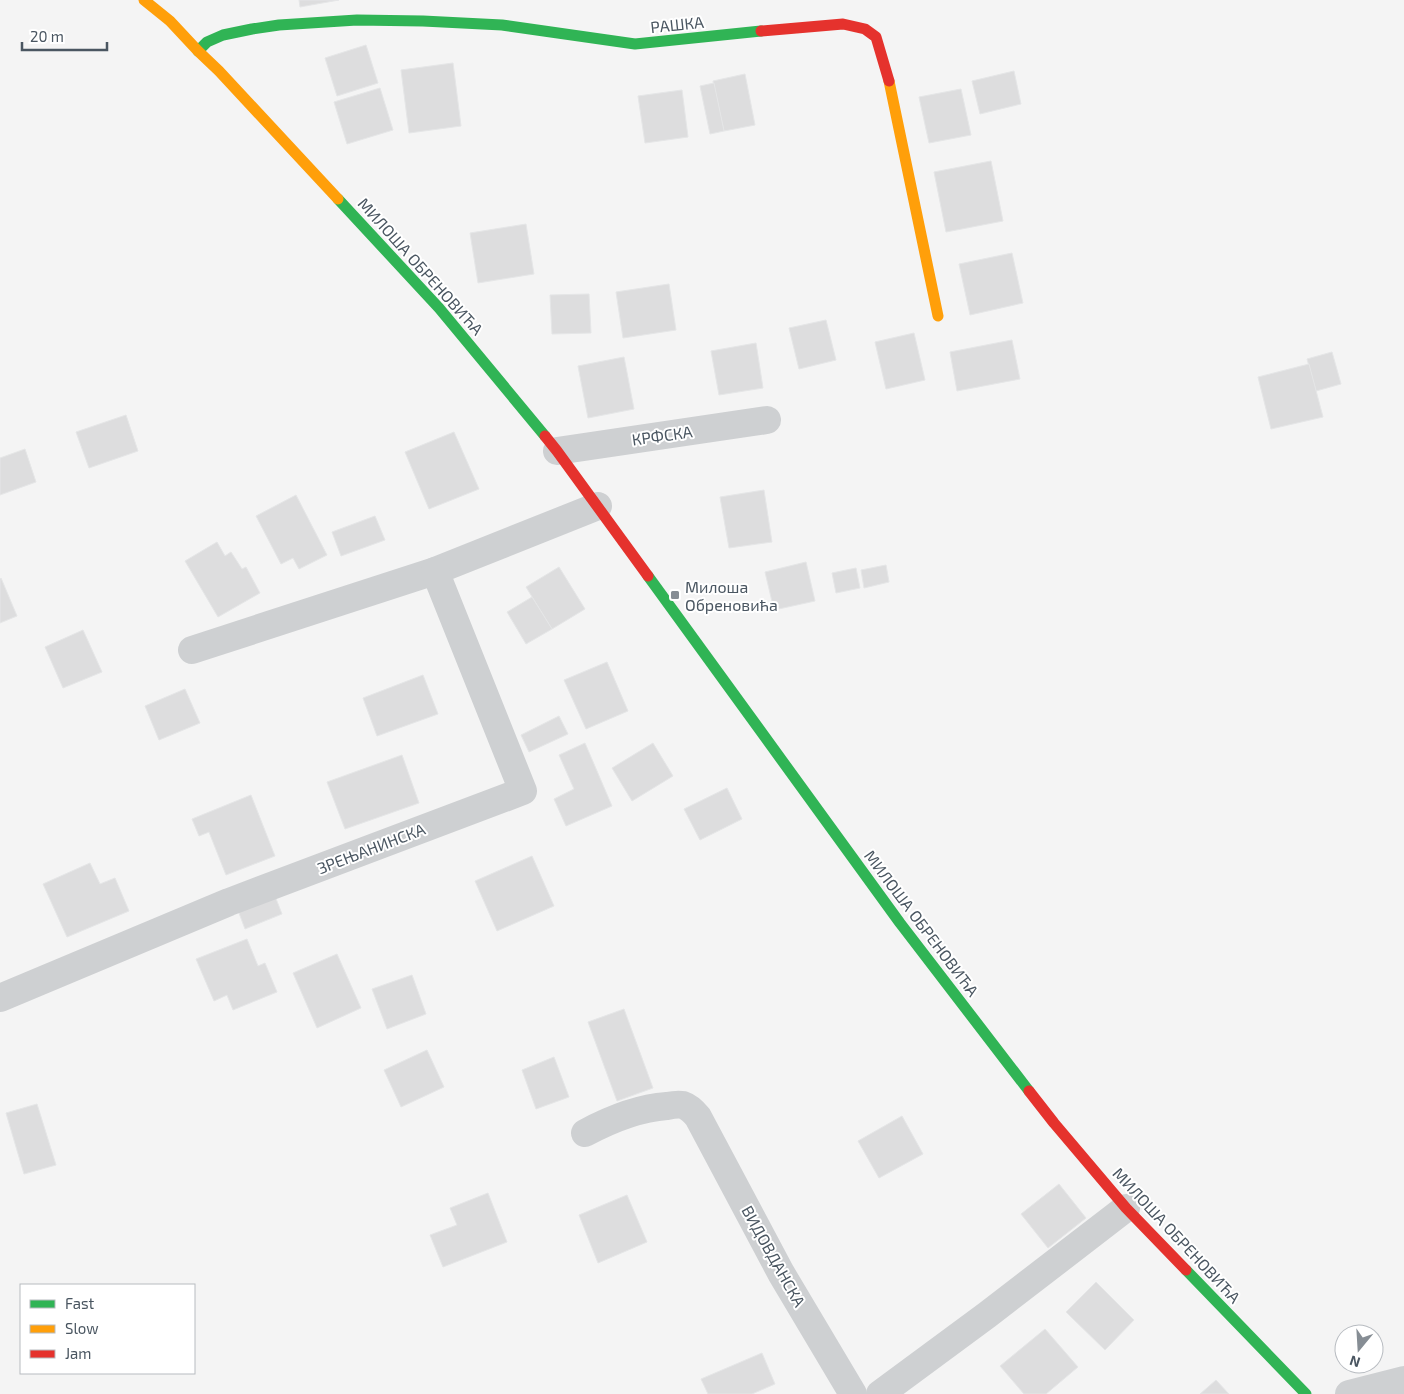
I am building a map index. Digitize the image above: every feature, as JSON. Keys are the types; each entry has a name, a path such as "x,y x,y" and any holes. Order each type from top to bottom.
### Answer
{"street":[{"name":"МИЛОША ОБРЕНОВИЋА","path":"144,0 170,21 219,70 439,308 557,450 900,923 1054,1123 1126,1208 1306,1394"},
{"name":"РАШКА","path":"198,51 207,42 223,35 252,29 280,25 357,20 502,25 636,44 810,26 843,24 865,29 876,37 887,73 938,316"},
{"name":"КРФСКА","path":"557,450 767,420"},
{"path":"192,650 435,571 598,506"},
{"name":"ЗРЕЊАНИНСКА","path":"0,998 229,902 523,791 435,571"},
{"name":"ВИДОВДАНСКА","path":"585,1133 608,1121 658,1106 679,1104 691,1110 698,1117 781,1273 853,1394"},
{"path":"880,1394 987,1315 1126,1208"},
{"path":"1349,1394 1404,1380"}],"building":[{"path":"299,0 339,0 300,7"},
{"path":"366,45 378,83 337,96 325,58"},
{"path":"453,63 461,126 409,133 401,70"},
{"path":"1014,71 1021,104 980,114 972,81"},
{"path":"745,74 755,125 724,131 713,81"},
{"path":"714,83 724,131 710,134 700,86"},
{"path":"380,88 393,130 347,144 334,102"},
{"path":"961,89 971,135 929,143 919,97"},
{"path":"682,90 688,137 645,143 638,96"},
{"path":"991,161 1003,221 946,232 934,172"},
{"path":"526,224 534,274 478,283 470,233"},
{"path":"1012,253 1023,303 970,315 959,264"},
{"path":"669,284 676,330 623,338 616,292"},
{"path":"589,294 591,333 552,334 550,295"},
{"path":"826,320 836,360 799,369 789,328"},
{"path":"914,333 925,380 886,389 875,342"},
{"path":"1012,340 1020,379 957,391 950,352"},
{"path":"756,343 763,388 719,395 711,351"},
{"path":"1332,352 1341,384 1316,391 1307,359"},
{"path":"624,357 634,409 588,418 578,366"},
{"path":"1309,364 1323,417 1271,429 1258,377"},
{"path":"126,415 138,451 89,468 76,432"},
{"path":"454,432 479,489 429,509 405,452"},
{"path":"25,449 36,482 0,495 0,458"},
{"path":"764,490 772,542 729,548 720,497"},
{"path":"296,495 327,555 299,569 293,558 281,564 256,516"},
{"path":"375,516 385,540 341,556 332,532"},
{"path":"217,542 225,556 231,552 242,569 246,567 260,593 218,617 185,561"},
{"path":"806,562 815,601 774,610 765,572"},
{"path":"886,565 889,582 864,588 861,570"},
{"path":"559,567 585,609 552,629 526,587"},
{"path":"856,568 860,588 836,593 832,573"},
{"path":"0,579 17,616 0,623"},
{"path":"532,597 552,629 526,644 507,612"},
{"path":"83,630 102,672 63,688 45,647"},
{"path":"607,662 628,711 586,729 564,680"},
{"path":"423,675 438,714 377,736 363,698"},
{"path":"185,689 200,723 159,740 145,706"},
{"path":"559,716 568,734 529,752 521,735"},
{"path":"585,743 612,806 566,826 554,799 574,789 559,755"},
{"path":"653,743 673,776 632,801 612,768"},
{"path":"402,755 419,803 345,829 327,782"},
{"path":"727,788 742,819 700,840 684,809"},
{"path":"251,795 275,856 226,875 209,832 199,836 192,819"},
{"path":"532,856 554,906 497,931 475,881"},
{"path":"90,863 100,884 115,878 129,911 67,937 43,884"},
{"path":"273,891 282,914 245,929 236,905"},
{"path":"247,939 258,966 265,963 277,992 233,1010 227,995 214,1001 196,959"},
{"path":"337,954 361,1008 317,1028 293,973"},
{"path":"412,975 426,1014 387,1029 372,989"},
{"path":"624,1009 653,1088 617,1101 588,1022"},
{"path":"427,1050 444,1087 401,1107 384,1070"},
{"path":"554,1057 569,1097 536,1109 522,1070"},
{"path":"37,1104 56,1165 24,1174 6,1113"},
{"path":"902,1116 923,1154 879,1178 858,1141"},
{"path":"1059,1184 1086,1218 1048,1248 1021,1214"},
{"path":"488,1193 507,1242 443,1267 430,1235 457,1225 450,1208"},
{"path":"627,1195 647,1242 598,1263 579,1215"},
{"path":"1096,1282 1134,1320 1105,1350 1066,1312"},
{"path":"1045,1329 1078,1367 1046,1394 1024,1394 1000,1366"},
{"path":"762,1353 775,1384 752,1394 708,1394 701,1379"},
{"path":"1216,1380 1229,1394 1200,1394"}],"traffic: fast":[{"path":"198,51 207,42 223,35 252,29 279,25 357,20 502,25 635,44 761,31"},
{"path":"338,199 439,308 545,436"},
{"path":"648,576 900,923 1029,1091"},
{"path":"1186,1270 1306,1394"}],"traffic: slow":[{"path":"144,0 170,21 219,71 338,199"},
{"path":"889,81 938,316"}],"traffic: jam":[{"path":"761,31 843,24 865,29 876,37 889,81"},
{"path":"545,436 648,576"},
{"path":"1029,1091 1126,1208 1186,1270"}],"place":[{"name":"Милоша Обреновића","path":"675,595"}]}
